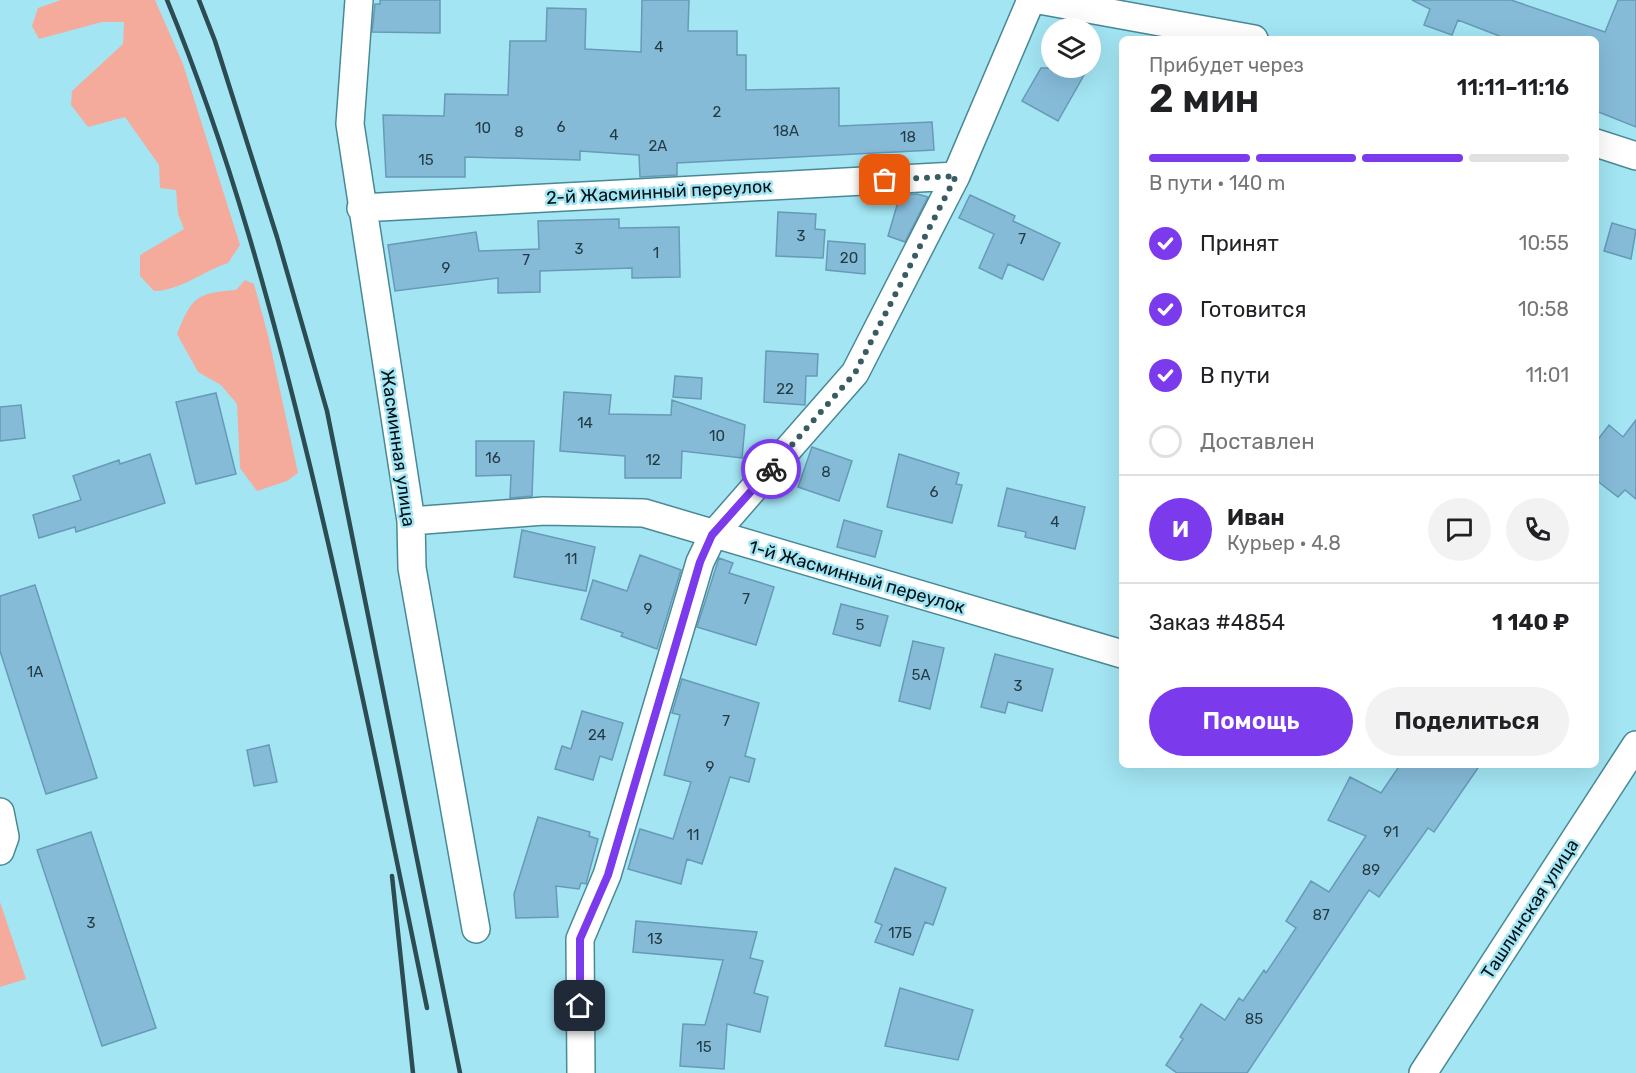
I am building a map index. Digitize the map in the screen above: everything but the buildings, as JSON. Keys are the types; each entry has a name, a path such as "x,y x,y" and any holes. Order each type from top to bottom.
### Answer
{"street":[{"name":"Жасминная улица","path":"359,0 350,124 361,208 411,521 412,568 476,929"},
{"path":"581,1073 580,939 608,875 700,562 712,535 855,373 956,176 1031,0"},
{"path":"1039,0 1237,36"},
{"path":"1599,144 1636,156"},
{"name":"2-й Жасминный переулок","path":"361,208 956,176"},
{"name":"1-й Жасминный переулок","path":"411,521 544,511 644,513 712,535 1119,653"},
{"name":"Ташлинская улица","path":"1423,1073 1636,744"},
{"path":"0,812 5,837 0,850"}],"shaded area":[{"path":"61,0 155,0 183,64 240,245 228,263 164,290 154,291 140,276 140,255 184,229 178,214 176,190 160,188 159,165 125,117 88,127 71,105 72,91 123,44 124,22 102,22 39,39 32,26 38,8"},
{"path":"245,280 254,284 268,335 298,473 287,481 257,491 240,468 237,404 221,385 198,372 177,334 187,312 197,299 212,293 236,290"},
{"path":"0,902 26,979 0,987"}],"railway":[{"path":"167,0 211,115 248,232 281,351 342,604 427,1008"},
{"path":"199,0 215,41 277,237 327,411 460,1073"},
{"path":"392,876 413,1073"}],"way so far":[{"path":"771,469 855,373 956,176 885,180"}],"route":[{"path":"580,1006 580,939 608,875 700,562 712,535 771,469"}]}
